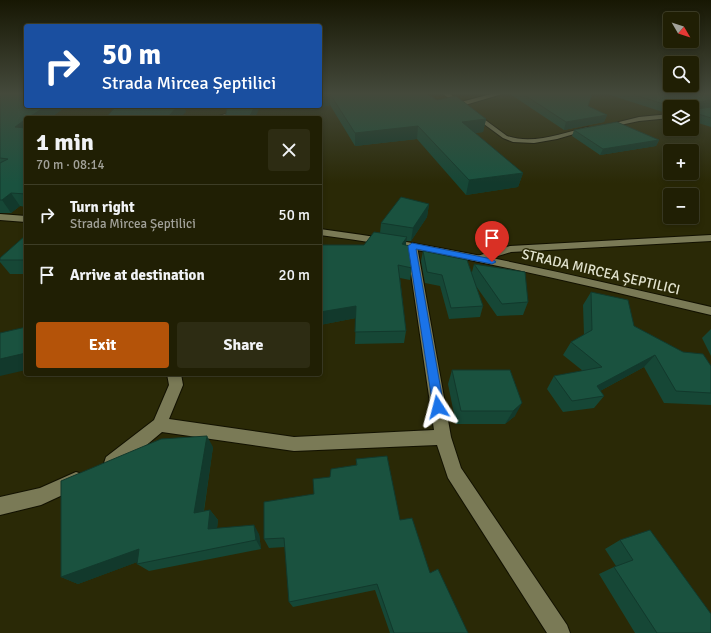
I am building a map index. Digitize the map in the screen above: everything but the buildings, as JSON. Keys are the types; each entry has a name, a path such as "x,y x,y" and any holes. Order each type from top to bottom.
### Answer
{"street":[{"path":"487,124 505,137 514,141 527,142 592,128"},
{"path":"599,127 616,124"},
{"path":"0,217 24,219"},
{"name":"STRADA MIRCEA ȘEPTILICI","path":"322,232 363,237 478,259 711,311"},
{"path":"478,259 510,249 711,238"},
{"path":"412,246 443,437 454,472 559,633"},
{"path":"0,506 40,496 119,459 159,426 176,385 174,376"},
{"path":"159,426 294,444 443,437"}],"route":[{"path":"438,407 412,246 492,262"}]}
